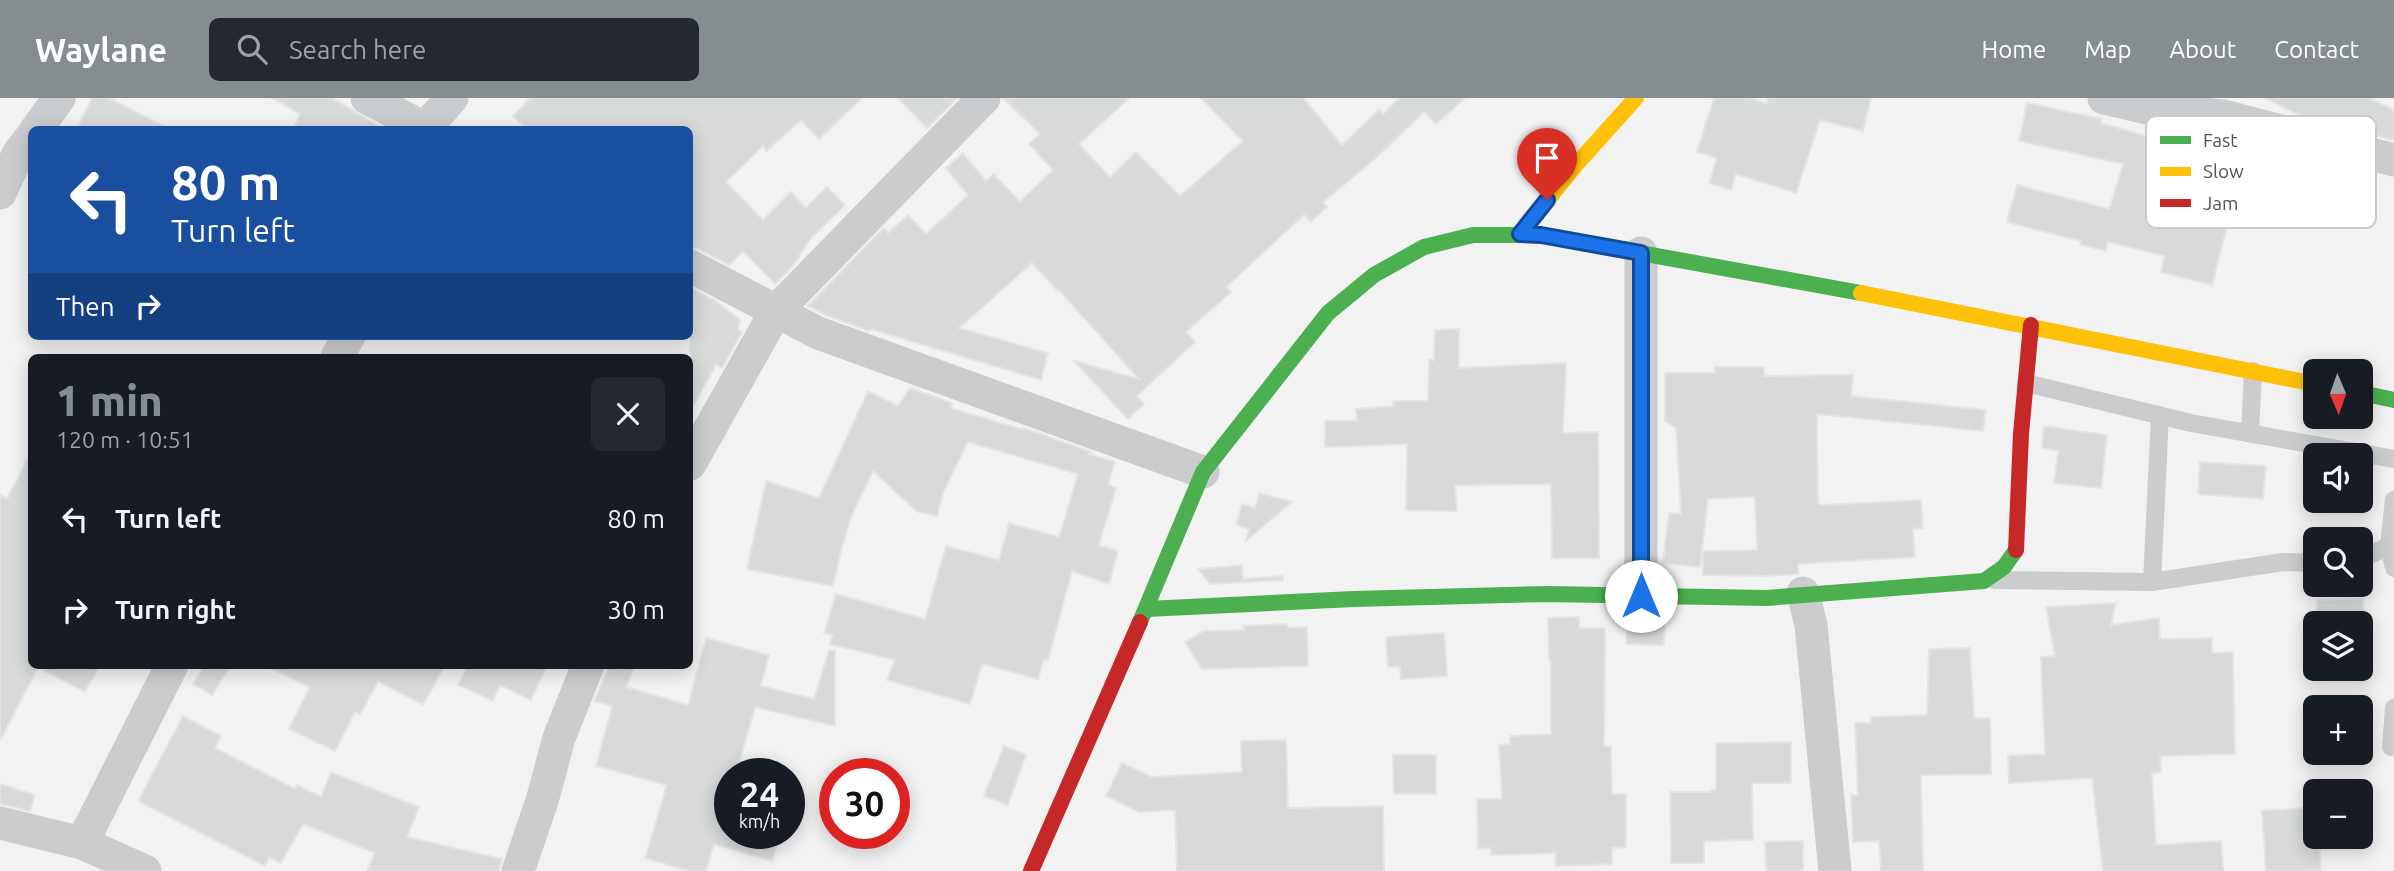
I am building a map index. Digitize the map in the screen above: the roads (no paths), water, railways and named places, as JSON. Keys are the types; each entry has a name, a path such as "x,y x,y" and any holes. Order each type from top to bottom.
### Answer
{"main road":[{"path":"1520,234 1574,167 1636,98"},
{"path":"1031,871 1203,472 1328,313 1374,275 1424,247 1473,235 1541,235 2031,325 2303,381"},
{"path":"1146,609 1353,599 1548,594 1766,598 1803,593 1984,581 2008,564 2017,547 2031,325"},
{"path":"2373,396 2394,400"}],"street":[{"path":"39,126 60,98"},
{"path":"367,98 420,126"},
{"path":"429,126 452,98"},
{"path":"693,459 776,311 984,98"},
{"path":"2104,98 2151,109 2223,116"},
{"path":"0,193 18,154 28,141"},
{"path":"2376,155 2394,160"},
{"path":"1641,253 1641,596"},
{"path":"693,267 818,333 1203,472"},
{"path":"1803,593 1812,638 1835,871"},
{"path":"82,843 170,669"},
{"path":"519,871 559,738 586,669"},
{"path":"0,823 82,843 145,871"}],"lane":[{"path":"2250,433 2253,371"},
{"path":"2026,383 2160,415 2394,459"},
{"path":"2152,582 2160,415"},
{"path":"2394,500 2389,546 2394,568"},
{"path":"2373,553 2389,546"},
{"path":"2017,547 2038,583"},
{"path":"1984,581 2152,582 2283,562 2303,563"},
{"path":"2391,747 2394,708"}]}
